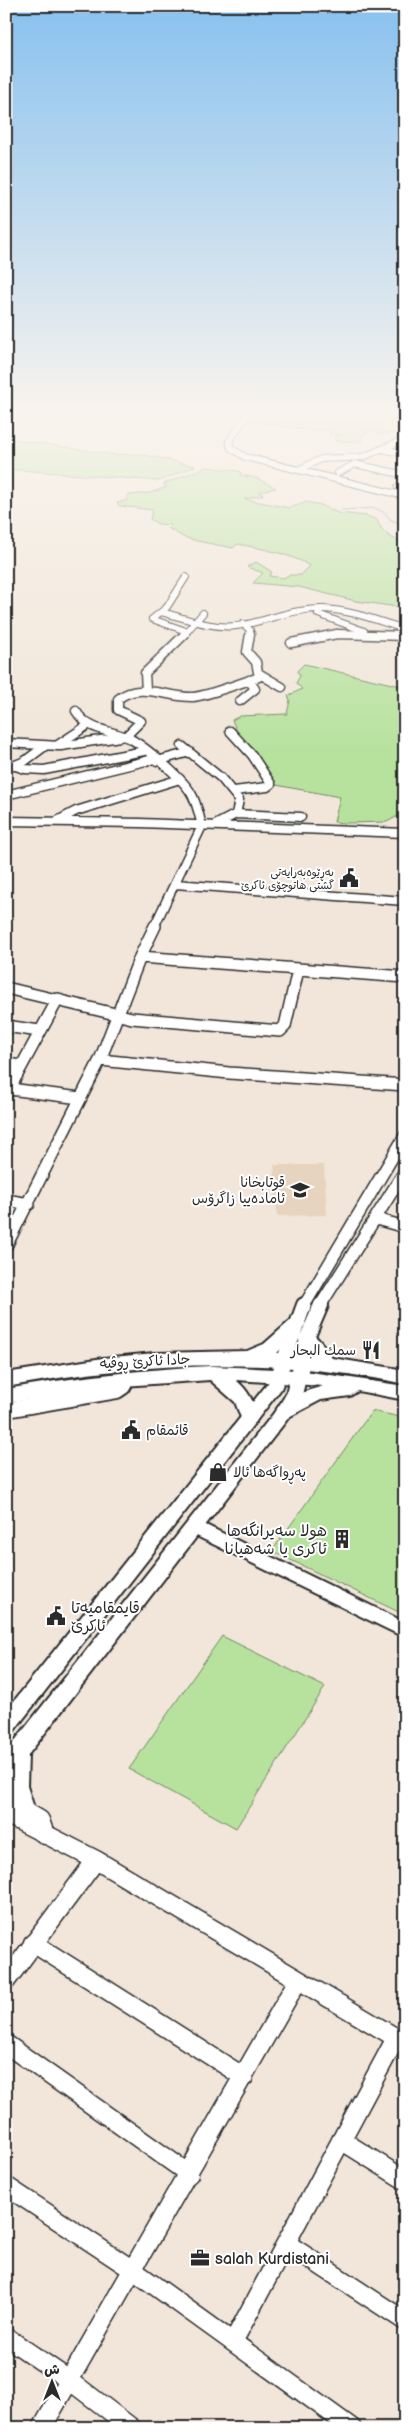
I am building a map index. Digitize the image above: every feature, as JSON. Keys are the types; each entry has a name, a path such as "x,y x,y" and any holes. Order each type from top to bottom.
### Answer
{"highway":[{"path":"246,1359 270,1349 302,1331 328,1365"},
{"name":"جادا ئاکرێ ڕوڤیە","path":"6,1380 48,1371 108,1363 174,1359 246,1359 291,1368"},
{"path":"291,1368 328,1365 405,1377"},
{"path":"291,1368 371,1388 405,1394"},
{"name":"جادا ئاکرێ ڕوڤیە","path":"6,1396 68,1385 128,1378 291,1368"},
{"path":"214,1374 240,1393 247,1404 249,1418"},
{"path":"284,1413 302,1400 320,1393 371,1388"}],"main road":[{"path":"11,1815 17,1786 12,1761 284,1413 294,1395 291,1368"},
{"path":"6,1726 275,1385 291,1368"},
{"path":"139,1558 161,1569"}],"street":[{"path":"186,577 167,607 152,620 186,631"},
{"path":"160,612 227,626 243,624 267,616 304,610 346,612 364,615 382,624 405,629"},
{"path":"304,610 380,635"},
{"path":"146,690 145,673 203,613"},
{"path":"243,624 250,630 246,652 256,662 260,674 282,687"},
{"path":"291,643 337,634 405,636"},
{"path":"6,742 56,746 124,736 141,720 118,710 118,699 124,694 146,690 193,697 250,680 260,674"},
{"path":"240,701 255,689 250,680"},
{"path":"6,1246 29,1204 100,1060 140,957 202,826 194,800 180,778 124,736 92,726 76,711"},
{"path":"56,746 70,735 105,723"},
{"path":"230,731 252,755 271,784 267,787 234,791"},
{"path":"6,768 11,764 25,761 45,746"},
{"path":"182,746 234,791 239,800 236,814"},
{"path":"11,764 25,769 44,770 144,751"},
{"path":"6,795 190,752"},
{"path":"54,822 76,811 180,778"},
{"path":"213,826 236,814 301,817"},
{"path":"6,821 405,833"},
{"path":"175,884 405,901"},
{"path":"140,957 405,977"},
{"path":"6,988 132,1018 280,1031 285,1026 298,970"},
{"path":"58,999 39,1030 8,1092 80,1098"},
{"path":"6,1026 39,1030"},
{"path":"100,1060 239,1073 405,1085"},
{"path":"6,1064 21,1066"},
{"path":"291,1368 302,1331 305,1302 404,1140"},
{"path":"291,1368 302,1331 376,1219 405,1171"},
{"path":"6,1200 29,1204"},
{"path":"376,1219 405,1227"},
{"path":"6,1410 117,1390 123,1387 128,1378"},
{"path":"194,1527 405,1630"},
{"path":"11,1815 45,1835 96,1860 400,2041 341,2140 233,2342"},
{"path":"6,1980 96,1860"},
{"path":"34,1943 244,2076"},
{"path":"42,2428 189,2174 298,1980"},
{"path":"6,2044 189,2174"},
{"path":"341,2140 405,2180"},
{"path":"6,2186 133,2270 352,2428"},
{"path":"286,2243 405,2321"},
{"path":"6,2337 69,2380 132,2428"}],"shaded area":[{"name":"قوتابخانا ئامادەییا زاگرۆس","path":"274,1165 324,1165 327,1215 277,1216"}],"green space":[{"path":"156,523 378,523 388,535 396,540 405,541 405,608 356,601 299,587 253,583 263,573 247,567 256,562 272,572 269,576 284,578 288,575 301,575 310,566 293,558 266,550 238,544 233,548 197,541 183,537 168,528 171,525"},
{"path":"304,664 405,687 405,812 387,822 334,822 340,797 276,785 240,738 232,720 240,716 287,714 290,700 288,696 302,689 296,683 300,676 297,671"},
{"path":"372,1411 405,1418 405,1615 272,1551"},
{"path":"222,1636 325,1687 236,1828 129,1769"}],"waterway":[{"path":"398,523 405,525"}],"place":[{"name":"بەڕێوەبەرایەتی گشتی هاتوچۆی ئاکرێ","path":"349,878"},
{"name":"قوتابخانا ئامادەییا زاگرۆس","path":"300,1190"},
{"name":"سمك البحار","path":"371,1350"},
{"name":"قائمقام","path":"131,1430"},
{"name":"پەڕواگەها ئالا","path":"218,1472"},
{"name":"هولا سەیرانگەها ئاکری یا شەهیانا","path":"342,1539"},
{"name":"قایمقامیەتا ئاکرێ","path":"56,1616"},
{"name":"salah Kurdistani","path":"200,2258"}]}
